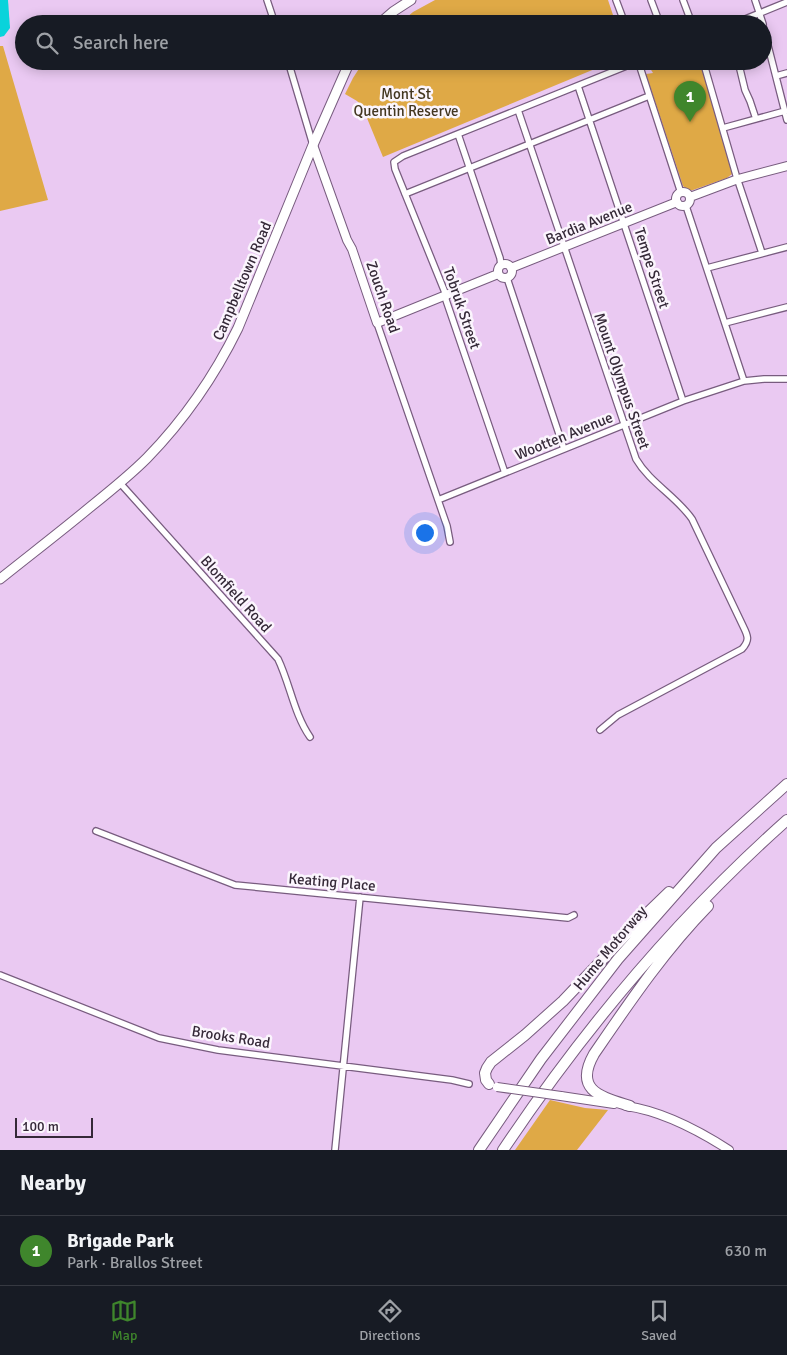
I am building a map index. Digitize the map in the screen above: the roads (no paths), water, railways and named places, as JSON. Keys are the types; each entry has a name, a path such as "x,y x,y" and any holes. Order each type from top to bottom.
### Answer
{"highway":[{"name":"Hume Motorway","path":"479,1150 541,1059 618,959 716,848 787,784"},
{"path":"503,1150 548,1084 613,1001 720,883 787,820"},
{"path":"630,1106 602,1097 591,1088 587,1075 592,1058 636,994 671,948 703,910 744,869 766,839"},
{"path":"493,1086 486,1080 485,1074 491,1062 563,1001 639,921 716,848"}],"main road":[{"path":"389,15 411,0"},
{"name":"Campbelltown Road","path":"0,579 120,483 146,459 181,420 205,386 230,346 247,308 346,70"}],"street":[{"path":"267,0 272,15"},
{"path":"616,0 622,15"},
{"path":"651,0 657,15"},
{"path":"755,0 760,13"},
{"path":"685,1 689,15"},
{"path":"755,15 786,1"},
{"path":"772,64 784,95 784,111 787,120"},
{"name":"Zouch Road","path":"291,70 321,167 352,249 447,526 450,542"},
{"path":"501,265 508,265 511,268 511,275 507,278 500,278 498,274 497,270 501,265 500,258 458,134 616,70"},
{"path":"641,70 681,193"},
{"path":"706,70 762,253"},
{"path":"740,70 745,90 756,119"},
{"path":"776,76 787,73"},
{"name":"Tempe Street","path":"578,86 683,401"},
{"path":"405,194 649,96"},
{"name":"Mount Olympus Street","path":"518,110 636,459 642,469 680,504 692,519 748,640 742,649 618,715 600,730"},
{"path":"722,128 784,111"},
{"name":"Tobruk Street","path":"458,134 403,156 394,162 394,166 446,295 446,300 505,474"},
{"path":"306,165 315,163 321,167"},
{"path":"690,197 738,179 787,166"},
{"path":"681,193 687,194 690,197"},
{"path":"681,193 678,196 677,202 680,205 686,206"},
{"path":"686,206 689,203 690,197"},
{"name":"Bardia Avenue","path":"511,268 677,202"},
{"path":"686,206 744,381"},
{"path":"707,268 787,247"},
{"path":"377,323 498,274"},
{"path":"507,278 564,449"},
{"path":"725,323 787,307"},
{"name":"Wootten Avenue","path":"438,500 683,401 744,381 787,379"},
{"name":"Blomfield Road","path":"120,483 278,659 303,727 310,737"},
{"name":"Keating Place","path":"96,831 235,885 568,918 574,915"},
{"path":"335,1150 360,897"},
{"name":"Brooks Road","path":"0,975 159,1038 218,1050 452,1080 469,1084"},
{"path":"493,1086 630,1106 680,1123 729,1150"}],"place":[{"name":"Brigade Park","path":"690,122"}],"park label":[{"name":"Mont St Quentin Reserve","path":"406,102"}]}
